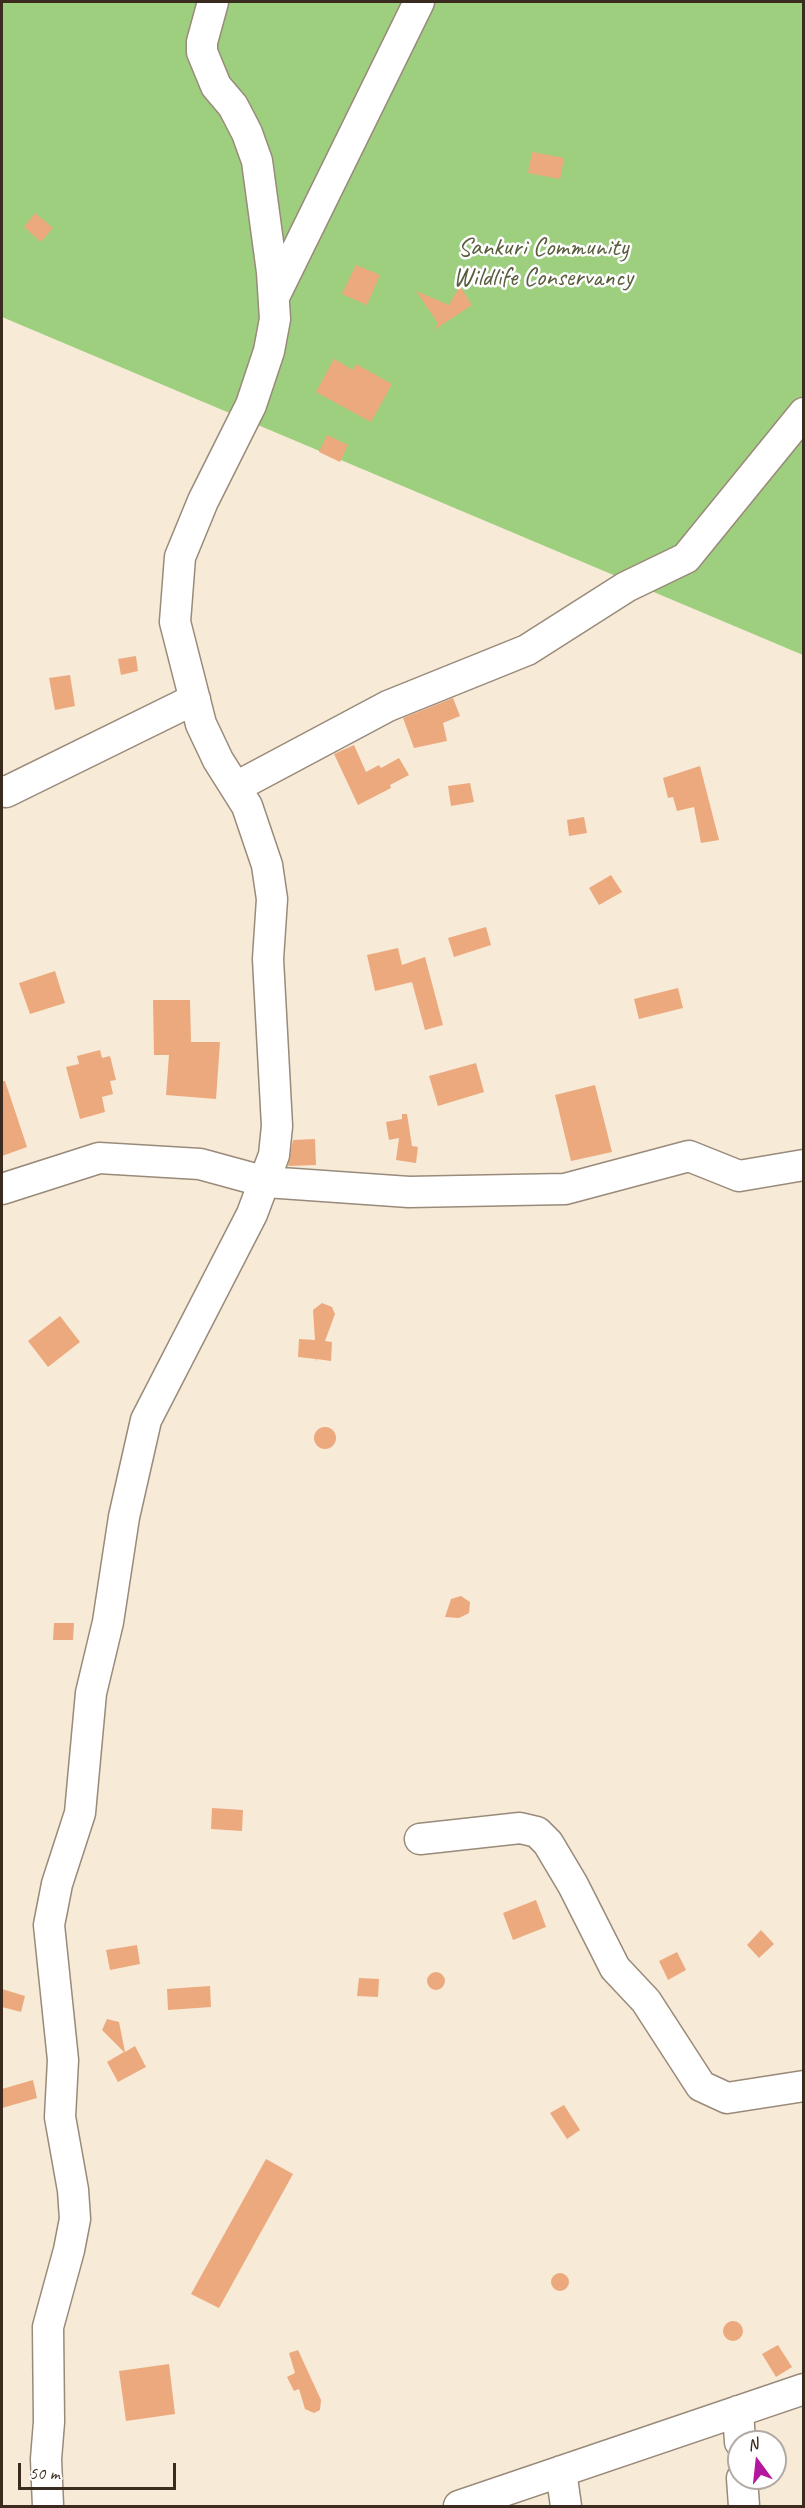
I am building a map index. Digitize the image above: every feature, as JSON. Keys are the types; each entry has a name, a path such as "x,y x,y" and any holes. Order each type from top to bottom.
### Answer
{"street":[{"path":"48,2506 46,2459 49,2422 48,2327 75,2219 73,2190 60,2117 63,2060 49,1925 57,1884 80,1813 92,1693 108,1622 124,1517 146,1420 205,1307 266,1182 274,1155 277,1126 268,959 272,899 267,865 259,836 236,787 201,724 175,622 180,557 202,501 251,405 269,351 275,319 257,161 247,133 233,106 216,86 202,52 202,42 213,2"},
{"path":"274,297 419,2"},
{"path":"236,787 388,706 527,650 626,586 686,558 804,413"},
{"path":"2,791 6,792 195,699"},
{"path":"2,1189 99,1158 200,1164 266,1182 409,1192 565,1190 689,1156 739,1176 804,1165"},
{"path":"420,1839 520,1828 537,1832 548,1843 573,1884 615,1968 646,2001 701,2086 727,2098 804,2086"},
{"path":"459,2506 804,2388"},
{"path":"738,2411 739,2430"},
{"path":"561,2471 566,2506"},
{"path":"743,2490 744,2506"}],"green space":[{"name":"Sankuri Community Wildlife Conservancy","path":"2,2 803,2 803,655 2,317"}],"building":[{"path":"532,152 564,158 560,179 528,173"},
{"path":"35,213 53,228 41,242 24,227"},
{"path":"356,265 380,275 367,305 342,294"},
{"path":"460,286 472,305 434,330 438,323 416,291 449,305"},
{"path":"334,359 353,370 356,364 392,384 371,422 316,392"},
{"path":"327,435 348,445 340,462 319,452"},
{"path":"136,656 138,671 121,675 118,659"},
{"path":"70,675 75,706 55,710 49,678"},
{"path":"453,698 460,716 443,723 447,741 414,748 403,718"},
{"path":"354,745 366,772 379,765 381,768 399,758 409,775 390,785 391,788 358,805 334,754"},
{"path":"700,766 719,840 701,843 694,807 677,811 673,797 668,798 663,778"},
{"path":"470,783 474,802 451,806 448,786"},
{"path":"584,817 587,833 569,836 567,820"},
{"path":"611,875 622,892 599,905 589,888"},
{"path":"486,927 491,945 454,957 448,938"},
{"path":"398,948 402,965 425,957 443,1025 425,1030 412,982 375,991 367,955"},
{"path":"55,971 65,1003 30,1014 19,983"},
{"path":"678,988 683,1008 639,1019 634,999"},
{"path":"153,1000 190,1000 191,1042 220,1042 216,1099 166,1095 169,1055 154,1055"},
{"path":"100,1050 102,1058 110,1056 116,1080 110,1081 113,1094 102,1097 105,1112 80,1119 66,1067 79,1064 77,1056"},
{"path":"476,1063 484,1092 438,1106 429,1076"},
{"path":"2,1081 5,1081 27,1147 2,1156"},
{"path":"595,1085 612,1152 571,1161 555,1095"},
{"path":"402,1114 407,1114 412,1146 418,1147 416,1163 396,1160 399,1138 389,1140 386,1122 402,1119"},
{"path":"315,1139 316,1165 288,1166 293,1140"},
{"path":"322,1303 332,1307 335,1314 325,1341 332,1342 331,1361 317,1359 316,1362 316,1359 298,1357 299,1339 315,1340 313,1310"},
{"path":"60,1316 80,1342 48,1367 28,1341"},
{"path":"321,1427 329,1427 336,1434 336,1442 329,1449 321,1449 314,1442 314,1434"},
{"path":"461,1596 470,1602 469,1613 459,1618 445,1617 451,1599"},
{"path":"54,1623 74,1623 73,1640 53,1640"},
{"path":"212,1808 243,1810 242,1831 211,1829"},
{"path":"536,1900 546,1927 513,1940 503,1913"},
{"path":"761,1930 774,1944 759,1958 747,1945"},
{"path":"137,1945 140,1964 110,1970 106,1950"},
{"path":"677,1952 686,1970 668,1980 659,1961"},
{"path":"432,1972 440,1972 445,1977 443,1988 432,1990 427,1985 427,1977"},
{"path":"359,1978 379,1979 378,1997 357,1996"},
{"path":"210,1986 211,2007 168,2010 167,1989"},
{"path":"2,1989 25,1996 21,2012 2,2007"},
{"path":"107,2019 119,2022 125,2052 135,2046 146,2067 118,2082 107,2062 124,2052 102,2030"},
{"path":"33,2080 37,2098 2,2108 2,2089"},
{"path":"564,2105 580,2130 567,2139 550,2113"},
{"path":"266,2159 293,2174 219,2308 191,2294"},
{"path":"556,2273 564,2273 569,2278 567,2289 556,2291 551,2286 551,2278"},
{"path":"733,2321 740,2324 743,2331 740,2338 733,2341 726,2338 723,2331 726,2324"},
{"path":"778,2345 792,2367 776,2377 762,2354"},
{"path":"298,2350 321,2400 320,2410 314,2413 305,2409 299,2389 294,2391 287,2377 295,2373 289,2353"},
{"path":"169,2364 175,2414 126,2421 119,2371"}]}
